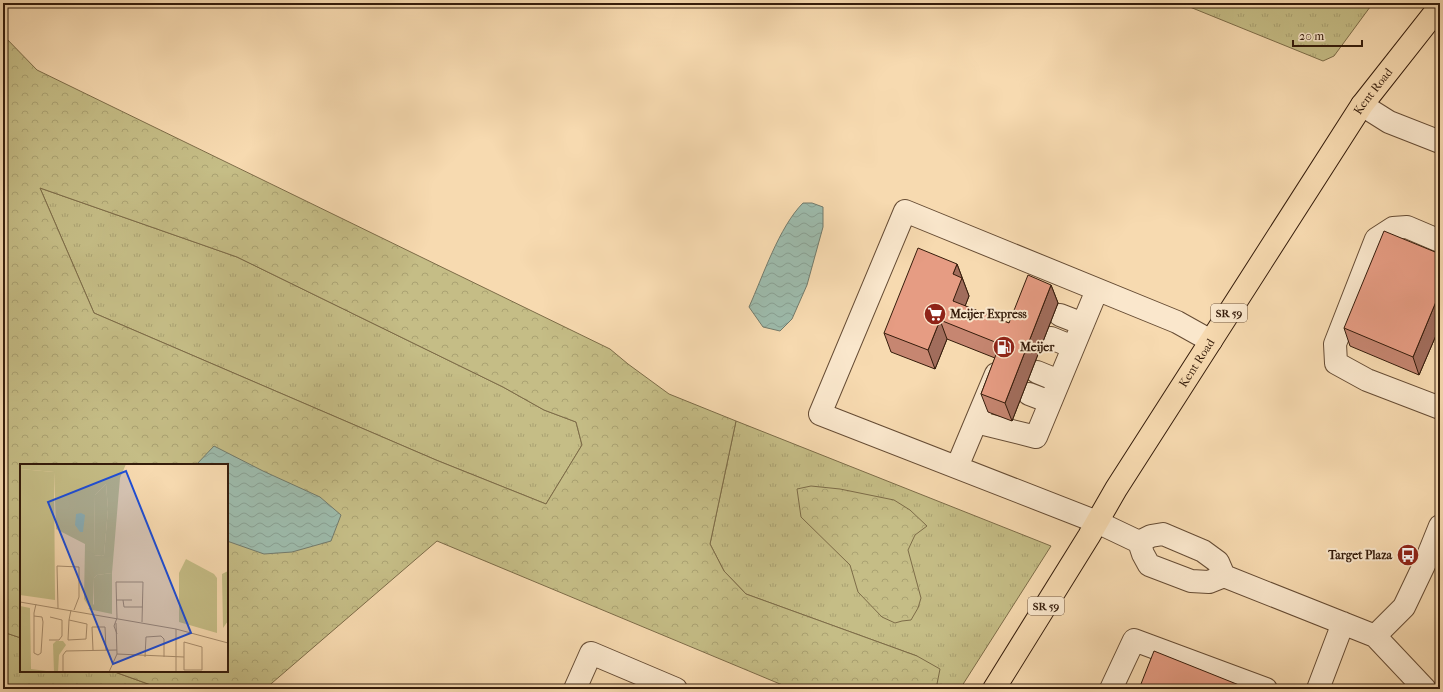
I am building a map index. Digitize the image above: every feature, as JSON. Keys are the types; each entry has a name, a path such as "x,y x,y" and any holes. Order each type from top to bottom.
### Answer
{"main road":[{"name":"Kent Road","path":"994,689 1116,489 1362,105 1440,6"}],"lane":[{"path":"1362,105 1389,122 1440,142"},
{"path":"1211,341 1178,322 905,210 820,414 1097,522 1139,542 1143,554 1149,564 1191,581 1209,582 1224,576 1375,636 1426,689"},
{"path":"1440,241 1407,227 1393,228 1376,239 1335,344 1336,363 1367,380 1440,408"},
{"path":"1031,287 1040,266"},
{"path":"976,422 1036,437 1097,290"},
{"path":"1060,315 1083,324"},
{"path":"1051,338 1073,347"},
{"path":"957,467 976,422 1000,382 1002,358 1008,360"},
{"path":"1037,372 1059,381"},
{"path":"1029,394 1050,402"},
{"path":"1375,636 1404,607 1425,563 1440,526"},
{"path":"1139,542 1151,536 1163,534 1203,551 1218,562 1224,576"},
{"path":"1318,689 1343,623"},
{"path":"1111,689 1134,640 1266,689"},
{"path":"575,689 591,653 676,689"}],"green space":[{"path":"1180,3 1373,3 1334,56 1323,61"},
{"path":"3,35 37,70 610,349 669,394 736,421 710,544 724,571 746,594 917,656 940,669 936,689 792,689 437,541 265,689 162,689 115,672 228,672 228,464 20,464 20,638 3,632","holes":["40,188 237,257 503,387 544,410 576,422 582,445 546,504 436,460 94,313"]},
{"path":"40,188 237,257 503,387 544,410 576,422 582,445 546,504 436,460 94,313"},
{"path":"736,421 1051,546 960,689 936,689 938,686 917,656 746,594 724,571 710,544"},
{"path":"811,486 840,489 894,500 910,510 927,526 915,535 908,550 921,598 918,608 911,620 895,623 882,617 858,592 850,565 801,517 797,489"},
{"path":"3,632 20,638 20,672 115,672 162,689 3,689"}],"water":[{"path":"803,203 812,203 823,207 823,227 807,285 792,319 780,331 763,327 749,307 779,238 794,213"},
{"path":"214,446 263,471 320,497 341,515 331,541 292,552 264,554 228,541 228,464 197,464"}],"building":[{"path":"1384,231 1440,254 1440,292 1413,357 1344,328"},
{"path":"918,248 957,264 953,274 962,278 953,301 1009,323 1028,275 1051,285 1005,403 981,394 1000,344 940,320 928,350 884,333"},
{"path":"1154,651 1249,689 1139,689"}],"place":[{"name":"Meijer Express","path":"935,314"},
{"name":"Meijer","path":"1004,347"},
{"name":"Target Plaza","path":"1408,555"}]}
